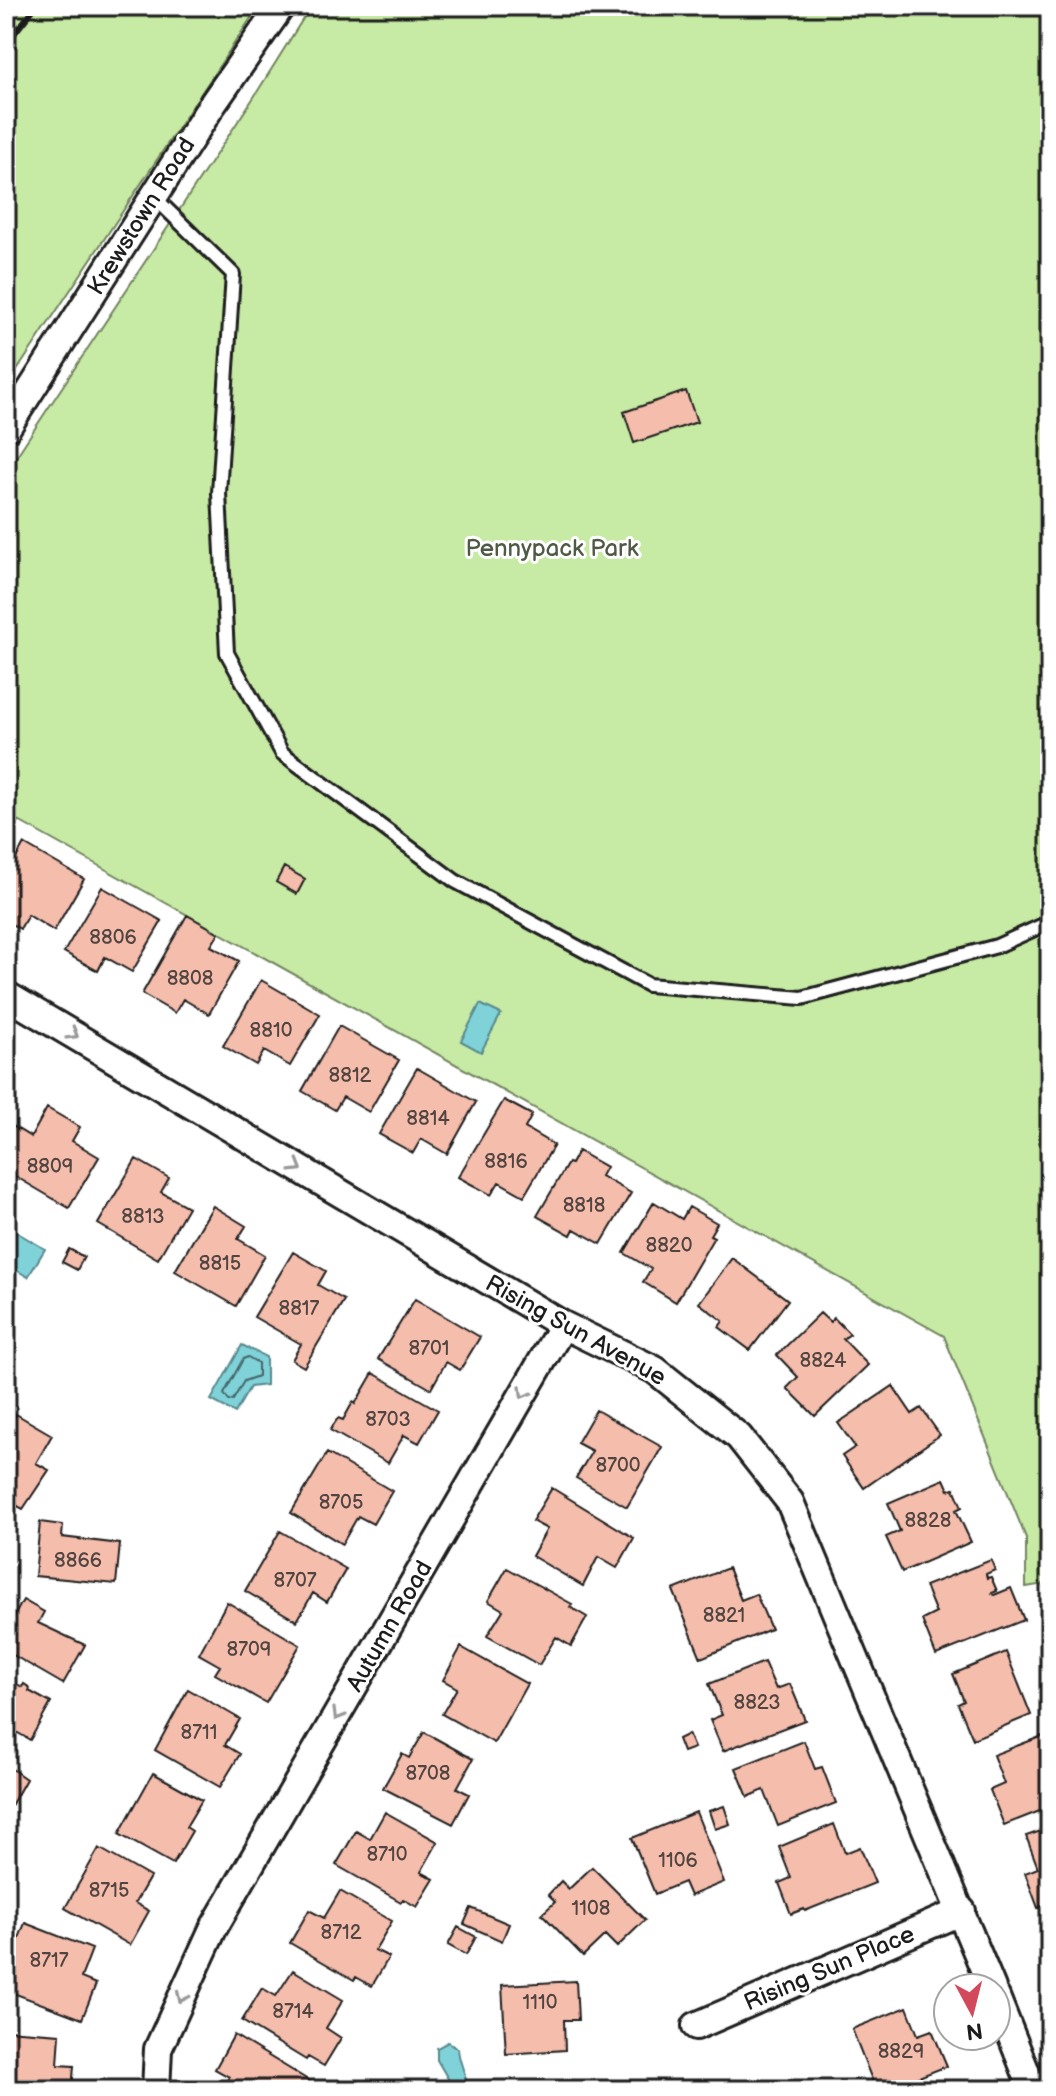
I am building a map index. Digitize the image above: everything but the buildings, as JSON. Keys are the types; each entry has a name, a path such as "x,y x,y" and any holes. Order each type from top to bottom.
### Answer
{"street":[{"name":"Krewstown Road","path":"6,429 212,105 281,6"},
{"name":"Rising Sun Avenue","path":"6,995 563,1325 655,1370 739,1437 790,1502 986,1972"},
{"name":"Autumn Road","path":"156,2090 158,2049 215,1927 563,1325"},
{"name":"Rising Sun Place","path":"696,2026 962,1911"},
{"path":"1012,2037 1033,2090"}],"lane":[{"path":"154,197 233,274 219,493 227,653 282,753 455,881 648,985 802,998 997,946 1050,922"}],"green space":[{"path":"6,6 259,6 6,387"},
{"name":"Pennypack Park","path":"311,6 1050,6 1050,1598 1044,1584 1026,1587 1026,1538 944,1336 6,814 6,472"}],"water":[{"path":"480,1004 501,1014 481,1052 461,1041"},
{"path":"6,1226 45,1249 28,1277 6,1264"},
{"path":"242,1345 266,1357 266,1385 250,1387 235,1413 211,1400"},
{"path":"448,2042 458,2049 467,2086 463,2090 454,2089 437,2060 437,2048"}],"railway":[{"path":"6,44 36,6"}]}
